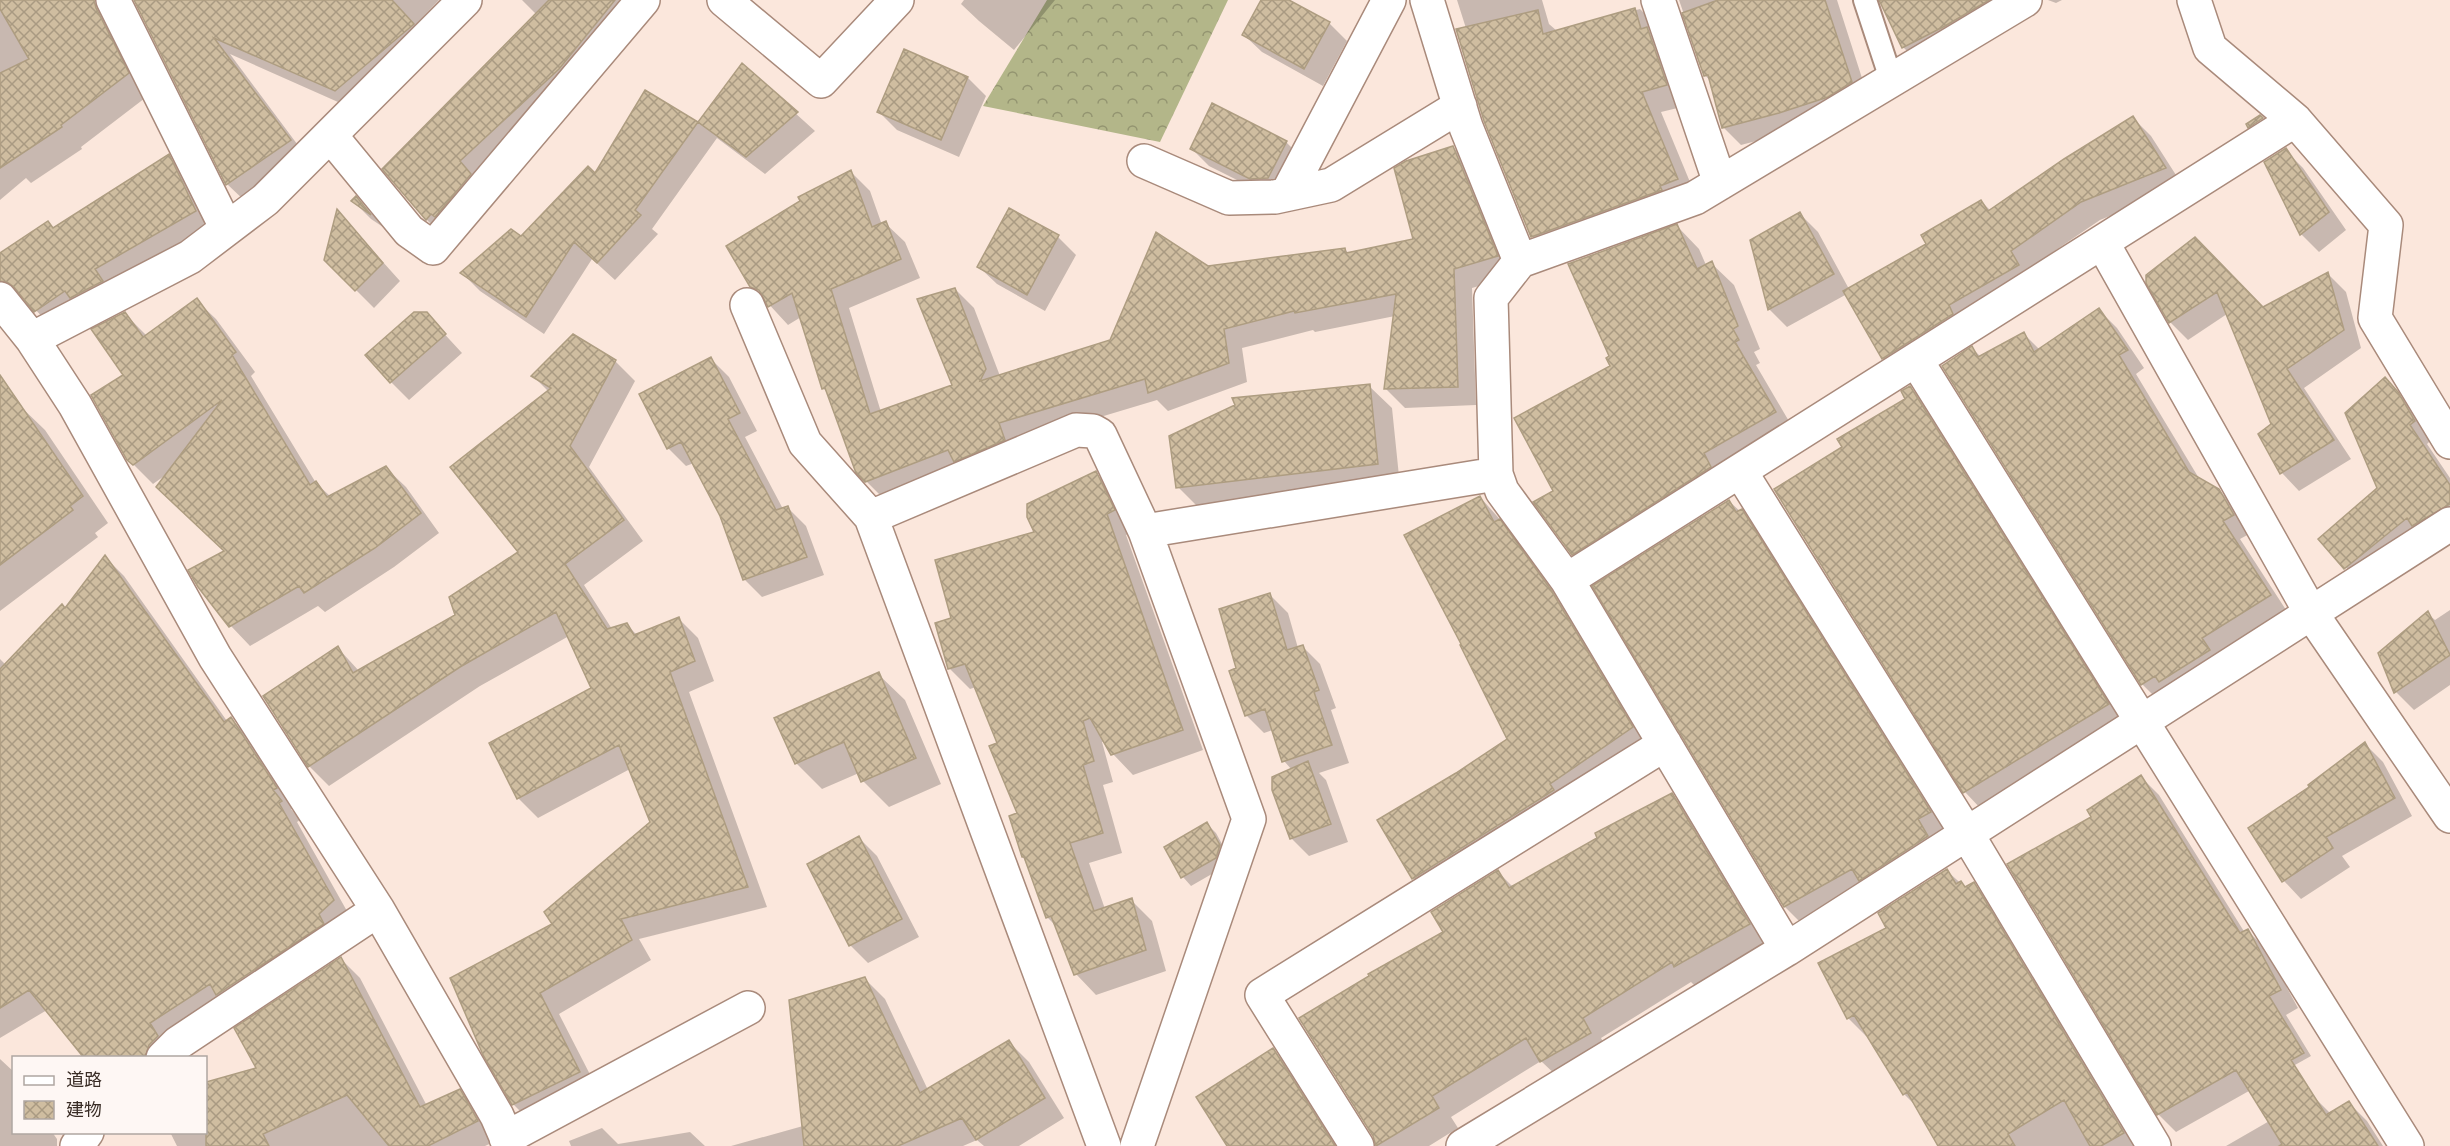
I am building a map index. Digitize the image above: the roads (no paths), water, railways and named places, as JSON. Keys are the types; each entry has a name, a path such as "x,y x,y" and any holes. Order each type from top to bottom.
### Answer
{"street":[{"path":"113,0 227,229"},
{"path":"32,339 190,257 265,200 465,0"},
{"path":"330,135 409,231 433,248 643,0"},
{"path":"724,0 821,81 897,0"},
{"path":"1287,194 1389,0"},
{"path":"1427,0 1460,106 1520,261"},
{"path":"1658,0 1720,183"},
{"path":"1787,949 1567,580 1502,491 1496,474 1491,298 1520,261 1695,198 2025,0"},
{"path":"2194,0 2210,48 2295,120 2386,225 2375,318 2450,442"},
{"path":"1144,161 1229,198 1275,197 1331,185 1460,106"},
{"path":"1567,580 2295,120"},
{"path":"2102,242 2311,613 2450,816"},
{"path":"0,299 32,339 75,405 215,657 378,910 497,1116 508,1142 748,1008"},
{"path":"747,305 805,443 871,517 1104,1146"},
{"path":"1916,360 2407,1146"},
{"path":"871,517 1076,430 1093,431 1100,435 1144,531 1249,819 1137,1146"},
{"path":"1740,471 1967,834 2154,1146"},
{"path":"1144,531 1496,474"},
{"path":"1463,1146 1787,949 2450,524"},
{"path":"1357,1146 1262,995 1665,744"},
{"path":"165,1056 178,1043 378,910"}],"lane":[{"path":"1865,0 1891,79"}]}
